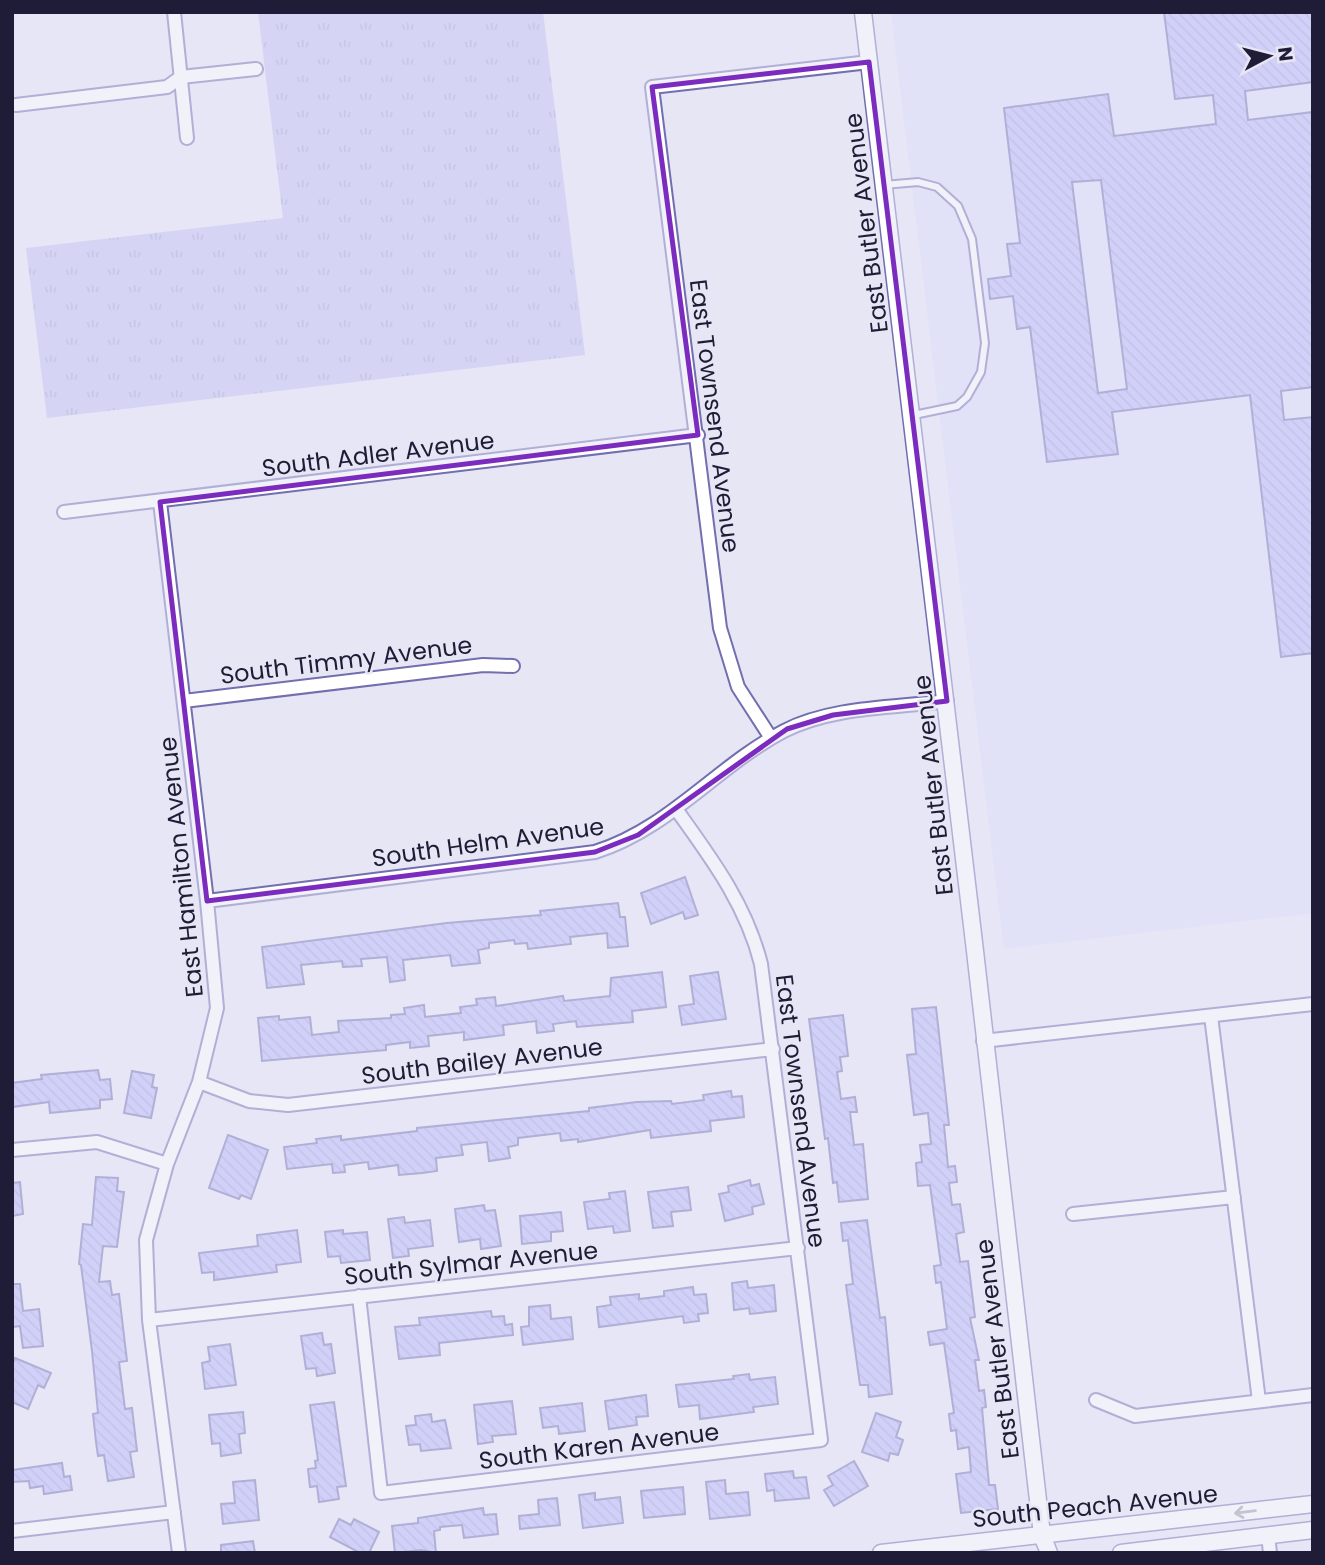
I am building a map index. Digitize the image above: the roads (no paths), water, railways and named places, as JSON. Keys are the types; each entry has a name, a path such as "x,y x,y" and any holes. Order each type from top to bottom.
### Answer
{"street":[{"path":"174,12 187,138"},
{"name":"East Butler Avenue","path":"863,12 947,701 983,1041 1042,1535 1049,1553"},
{"name":"East Townsend Avenue","path":"771,738 738,687 722,638 652,87 869,62"},
{"path":"16,105 167,88 181,78 256,69"},
{"name":"South Adler Avenue","path":"64,512 698,435"},
{"name":"East Hamilton Avenue","path":"160,502 208,901 217,1008 199,1082 167,1164 146,1240 149,1320 179,1553"},
{"name":"South Timmy Avenue","path":"184,701 483,665 513,666"},
{"name":"South Helm Avenue","path":"208,901 595,852 638,835 771,738 802,724 833,715 947,701"},
{"name":"East Townsend Avenue","path":"676,809 720,870 749,925 761,964 821,1440"},
{"path":"983,1041 1313,1004"},
{"path":"1211,1016 1259,1401"},
{"name":"South Bailey Avenue","path":"199,1082 249,1101 288,1105 773,1049"},
{"path":"12,1150 97,1142 167,1164"},
{"path":"1073,1214 1234,1197"},
{"name":"South Sylmar Avenue","path":"149,1320 798,1248"},
{"name":"South Karen Avenue","path":"359,1296 381,1493 821,1440"},
{"path":"1097,1400 1135,1416 1313,1395"},
{"name":"South Peach Avenue","path":"881,1553 1313,1504"},
{"path":"12,1531 174,1512"},
{"name":"South Peach Avenue","path":"1121,1553 1313,1530"},
{"path":"1268,1535 1270,1553"}],"lane":[{"path":"884,185 930,184 945,192 958,206 971,233 984,333 983,363 967,397 950,409 912,415"}]}
